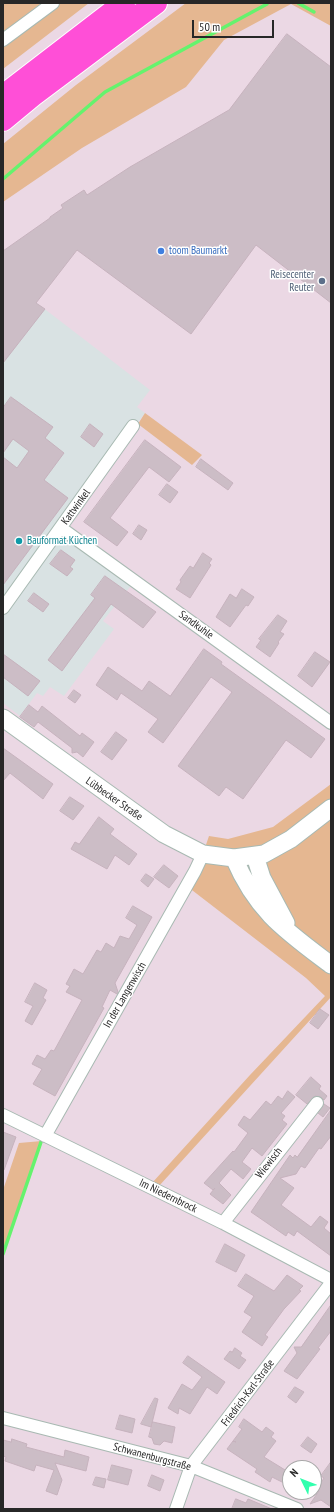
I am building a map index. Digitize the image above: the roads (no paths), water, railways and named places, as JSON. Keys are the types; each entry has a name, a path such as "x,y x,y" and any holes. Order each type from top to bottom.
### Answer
{"highway":[{"path":"3,96 124,3"},
{"path":"3,120 32,96 156,3"}],"main road":[{"name":"Lübbecker Straße","path":"3,718 132,812 183,845 203,854 234,858 264,854 291,839 331,808"},
{"path":"255,856 262,878 285,923 304,945"},
{"path":"234,858 244,881 260,904 276,922 331,965"}],"street":[{"path":"3,40 53,3"},
{"name":"Kattwinkel","path":"3,608 133,426"},
{"name":"Sandkuhle","path":"61,528 331,723"},
{"name":"In der Langenwisch","path":"45,1136 195,871 203,854"},
{"name":"Wiewisch","path":"223,1223 317,1103"},
{"name":"Im Niedernbrock","path":"3,1115 223,1223 331,1282"},
{"name":"Friedrich-Karl-Straße","path":"176,1509 191,1466 331,1282"},
{"name":"Schwanenburgstraße","path":"3,1418 191,1466 297,1509"}],"waterway":[{"path":"298,3 314,12"},
{"path":"3,179 105,92 267,4"},
{"path":"3,1254 41,1142"}],"place":[{"name":"toom Baumarkt","path":"161,251"},
{"name":"Reisecenter Reuter","path":"322,281"},
{"name":"Bauformat Küchen","path":"19,541"}]}
